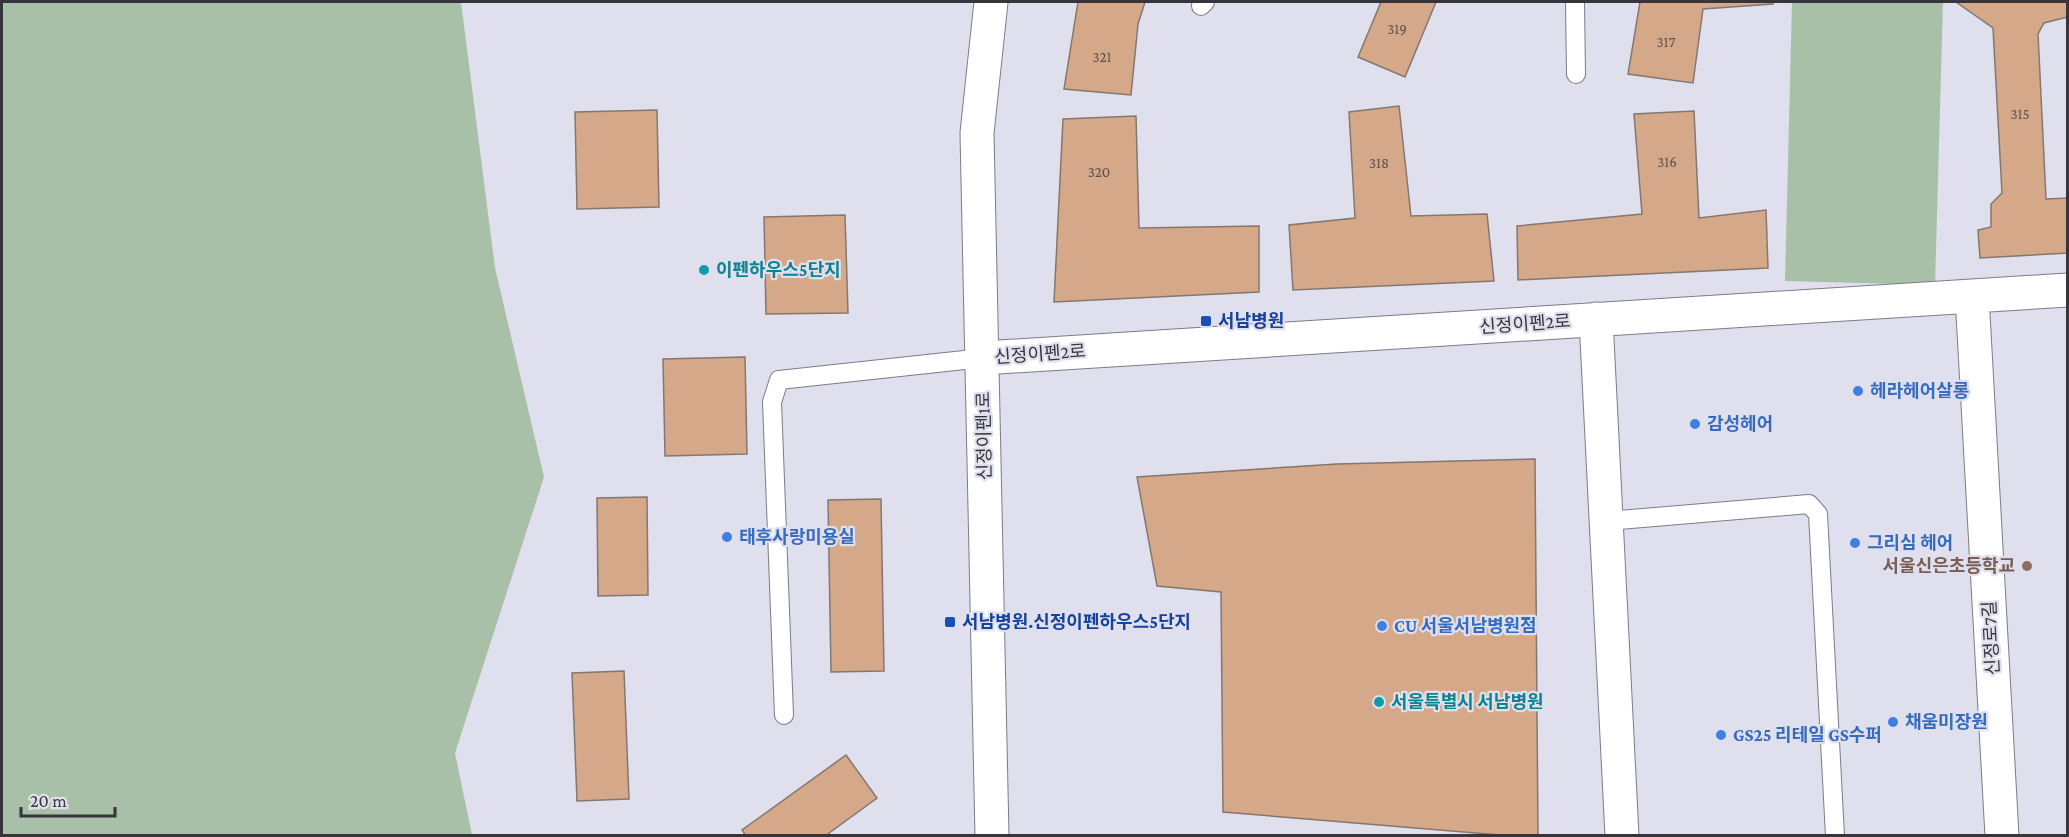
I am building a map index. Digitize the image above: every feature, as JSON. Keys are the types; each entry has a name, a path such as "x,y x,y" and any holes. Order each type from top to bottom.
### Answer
{"street":[{"name":"신정이펜1로","path":"991,2 977,133 992,836"},
{"name":"신정이펜2로","path":"983,358 2067,290"},
{"name":"신정로7길","path":"1972,296 2002,836"},
{"path":"1596,319 1622,836"}],"lane":[{"path":"1575,2 1576,74"},
{"path":"784,715 772,402 779,380 983,358"},
{"path":"1606,521 1809,504 1818,514 1835,836"}],"green space":[{"path":"2,2 461,2 495,268 544,477 455,753 472,835 2,835"},
{"path":"1792,2 1943,2 1935,285 1785,281"}],"building":[{"path":"1078,2 1145,2 1138,24 1131,95 1064,89"},
{"path":"1381,2 1436,2 1405,77 1358,57"},
{"path":"1640,2 1773,2 1773,4 1703,9 1693,83 1628,74"},
{"path":"1956,2 2068,2 2068,17 2044,23 2038,34 2046,199 2068,198 2068,253 1980,258 1978,230 1991,227 1991,204 2002,193 1993,28"},
{"path":"1399,106 1411,216 1487,214 1494,281 1293,290 1289,225 1355,218 1349,112"},
{"path":"657,110 659,207 577,209 575,112"},
{"path":"1694,111 1699,218 1766,210 1768,268 1518,280 1517,226 1642,214 1634,114"},
{"path":"1136,116 1139,228 1259,226 1259,292 1054,302 1063,119"},
{"path":"845,215 848,313 766,314 764,217"},
{"path":"745,357 747,454 665,456 663,359"},
{"name":"서울특별시 서남병원","path":"1535,459 1538,836 1512,836 1223,812 1221,592 1157,586 1137,477 1337,464"},
{"path":"647,497 648,595 598,596 597,498"},
{"path":"881,499 884,671 831,672 828,500"},
{"path":"624,671 629,799 577,801 572,673"},
{"path":"846,755 877,798 825,836 746,836 742,830"}],"place":[{"name":"이펜하우스5단지","path":"704,270"},
{"name":"서남병원","path":"1206,321"},
{"name":"헤라헤어살롱","path":"1858,391"},
{"name":"감성헤어","path":"1695,424"},
{"name":"태후사랑미용실","path":"727,537"},
{"name":"그리심 헤어","path":"1855,543"},
{"name":"서울신은초등학교","path":"2027,566"},
{"name":"서남병원.신정이펜하우스5단지","path":"950,622"},
{"name":"CU 서울서남병원점","path":"1382,626"},
{"name":"서울특별시 서남병원","path":"1379,702"},
{"name":"채움미장원","path":"1893,722"},
{"name":"GS25 리테일 GS수퍼","path":"1721,735"}]}
